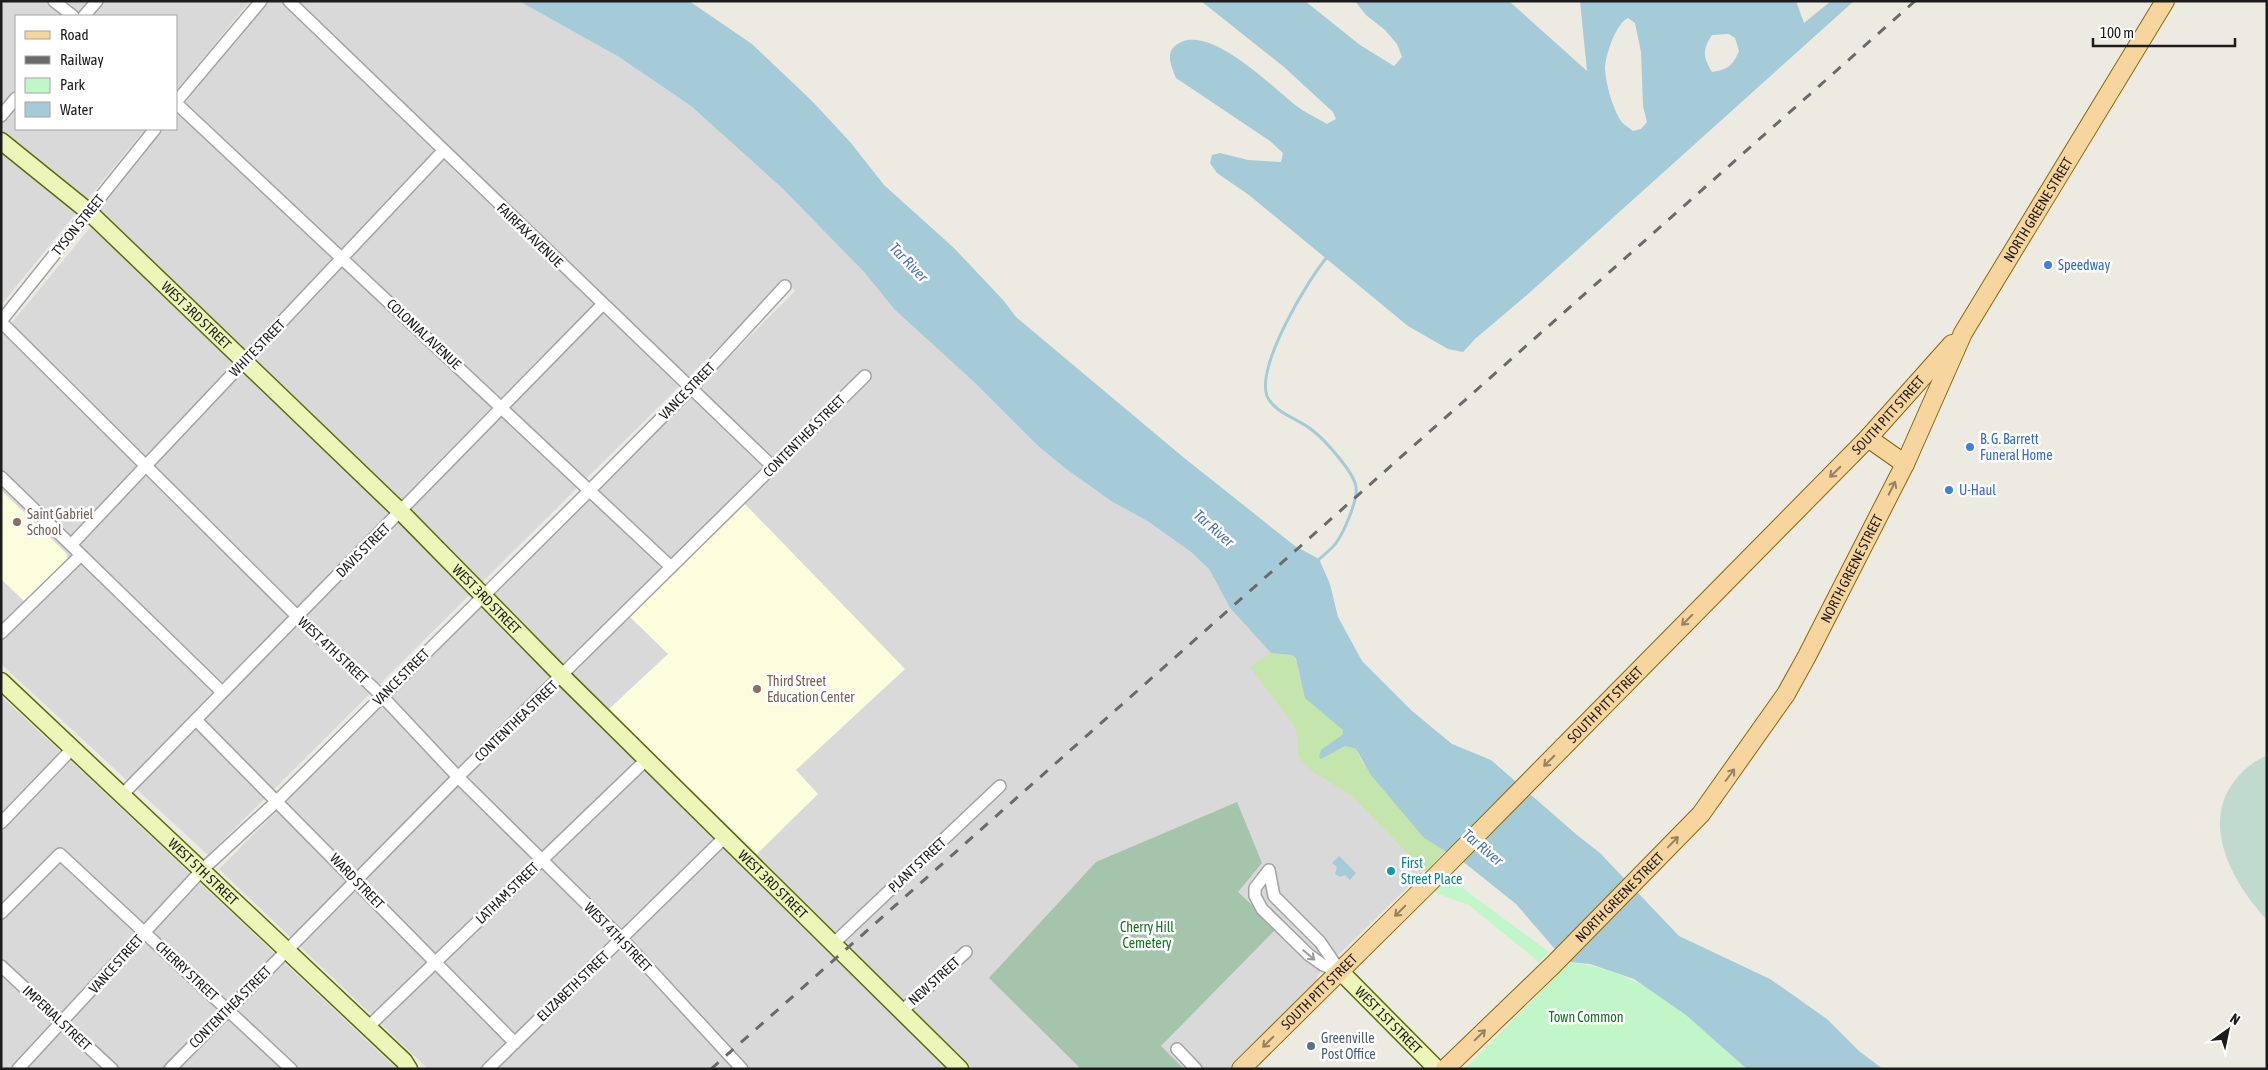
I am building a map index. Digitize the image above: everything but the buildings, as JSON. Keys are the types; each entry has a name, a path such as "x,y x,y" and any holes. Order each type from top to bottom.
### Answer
{"main road":[{"name":"NORTH GREENE STREET","path":"1445,1069 1553,965 1700,814 1758,735 1807,656 1905,464 1963,333 2165,1"},
{"name":"SOUTH PITT STREET","path":"1241,1069 1435,877 1868,438 1963,333"},
{"path":"1868,438 1905,464"}],"street":[{"path":"54,1 71,15"},
{"path":"85,15 97,1"},
{"path":"178,101 261,1"},
{"name":"FAIRFAX AVENUE","path":"289,1 773,466"},
{"path":"1,116 15,99"},
{"name":"COLONIAL AVENUE","path":"178,105 671,567"},
{"name":"TYSON STREET","path":"1,322 154,130"},
{"name":"WEST 3RD STREET","path":"1,140 89,212 400,512 646,760 726,836 960,1069"},
{"name":"WHITE STREET","path":"71,545 443,151"},
{"name":"VANCE STREET","path":"18,1069 202,870 277,801 589,491 691,388 785,286"},
{"name":"DAVIS STREET","path":"122,795 197,721 222,692 603,304"},
{"name":"WEST 4TH STREET","path":"1,322 297,616 382,696 458,777 622,939 742,1069"},
{"name":"CONTENTHEA STREET","path":"170,1069 228,1008 458,777 865,376"},
{"path":"1,477 222,692"},
{"path":"1,633 81,556"},
{"name":"WEST 5TH STREET","path":"1,681 407,1065 420,1069"},
{"name":"WARD STREET","path":"197,721 515,1043"},
{"path":"1,823 72,749"},
{"name":"LATHAM STREET","path":"368,1027 646,760"},
{"name":"PLANT STREET","path":"833,944 1000,786"},
{"name":"ELIZABETH STREET","path":"488,1069 726,836"},
{"name":"CHERRY STREET","path":"4,906 60,854 228,1008 291,1069"},
{"path":"1269,870 1273,893 1329,953 1340,971 1323,965 1257,904 1255,888 1269,870"},
{"path":"1255,893 1273,893"},
{"path":"1293,939 1304,926"},
{"name":"NEW STREET","path":"902,1011 966,952"},
{"name":"IMPERIAL STREET","path":"1,966 112,1069"},
{"name":"WEST 1ST STREET","path":"1340,971 1437,1069"},
{"path":"1176,1049 1196,1069"},
{"name":"ELIZABETH STREET","path":"500,1069 506,1052"}],"shaded area":[{"path":"1,1 250,1 178,89 178,15 15,15 15,130 144,130 1,305"},
{"path":"267,1 519,1 619,57 691,106 783,189 864,272 895,310 974,382 1037,445 1066,469 1111,501 1149,522 1191,552 1209,569 1230,608 1271,653 1292,655 1327,746 1321,758 1331,753 1363,763 1424,838 1445,851 1318,975 1317,980 1229,1069 428,1069 219,869 795,291 786,280 208,855 1,664 1,336 93,224 101,207 163,130 178,130 178,112"},
{"name":"Saint Gabriel School","path":"1,490 66,553 68,559 25,602 1,579"},
{"name":"Third Street Education Center","path":"742,501 905,669 796,770 818,794 757,854 609,709 668,654 629,616"},
{"path":"1,696 61,752 1,813"},
{"path":"2267,756 2267,920 2254,905 2232,871 2225,852 2220,815 2225,796 2236,779 2250,765"},
{"path":"71,761 397,1069 1,1069 1,833"}],"green space":[{"path":"1271,653 1292,655 1297,662 1301,684 1309,698 1343,730 1341,736 1329,745 1321,758 1345,746 1356,749 1363,763 1424,838 1445,851 1426,872 1352,796 1312,771 1298,757 1298,738 1294,725 1250,667"},
{"name":"Cherry Hill Cemetery","path":"1237,802 1262,863 1238,892 1277,928 1161,1046 1184,1069 1081,1069 989,978 1096,862"},
{"path":"1446,876 1549,952 1539,962 1469,905 1433,892 1435,883"},
{"name":"Town Common","path":"1570,962 1623,976 1646,987 1667,1000 1707,1032 1747,1069 1465,1069"}],"water":[{"name":"Tar River","path":"519,1 689,1 752,44 813,102 851,143 884,185 954,248 1004,301 1016,317 1183,457 1295,546 1319,559 1330,584 1338,617 1362,661 1411,710 1452,744 1491,760 1600,853 1679,936 1770,979 1827,1019 1859,1051 1883,1069 1747,1069 1686,1015 1634,979 1590,964 1570,962 1554,948 1516,904 1466,864 1424,838 1371,775 1356,749 1345,746 1321,759 1319,757 1321,750 1342,735 1343,730 1305,698 1296,659 1292,655 1271,653 1230,608 1209,569 1191,552 1149,522 1111,501 1066,469 1037,445 974,382 895,310 864,272 783,189 691,106 619,57"},
{"path":"1201,1 1305,1 1360,45 1394,66 1402,57 1397,44 1385,30 1366,15 1355,1 1509,1 1587,71 1580,1 1796,1 1804,23 1831,1 1854,1 1527,295 1475,339 1463,352 1448,349 1408,326 1249,195 1217,173 1210,163 1212,155 1220,153 1248,160 1281,162 1283,153 1270,141 1176,78 1171,66 1170,53 1175,46 1187,40 1202,41 1218,47 1250,67 1307,113 1327,124 1336,119 1333,112 1284,67","holes":["1628,18 1635,23 1641,52 1643,106 1647,122 1641,129 1633,131 1621,122 1616,113 1608,88 1605,69 1607,56 1615,33 1619,26","1729,34 1735,38 1739,51 1735,60 1722,70 1712,72 1705,58 1705,49 1712,35"]},
{"path":"1339,856 1356,873 1350,880 1345,875 1340,877 1335,874 1337,867 1332,863"}],"waterway":[{"path":"1316,562 1334,546 1343,531 1353,508 1356,487 1350,473 1338,456 1317,434 1270,402 1267,396 1266,382 1269,365 1286,323 1308,283 1328,256"}],"railway":[{"path":"711,1069 1915,1"}],"place":[{"name":"Speedway","path":"2048,265"},
{"name":"B. G. Barrett Funeral Home","path":"1970,447"},
{"name":"U-Haul","path":"1949,490"},
{"name":"Saint Gabriel School","path":"17,522"},
{"name":"Third Street Education Center","path":"757,689"},
{"name":"First Street Place","path":"1391,871"},
{"name":"Greenville Post Office","path":"1311,1046"}]}
